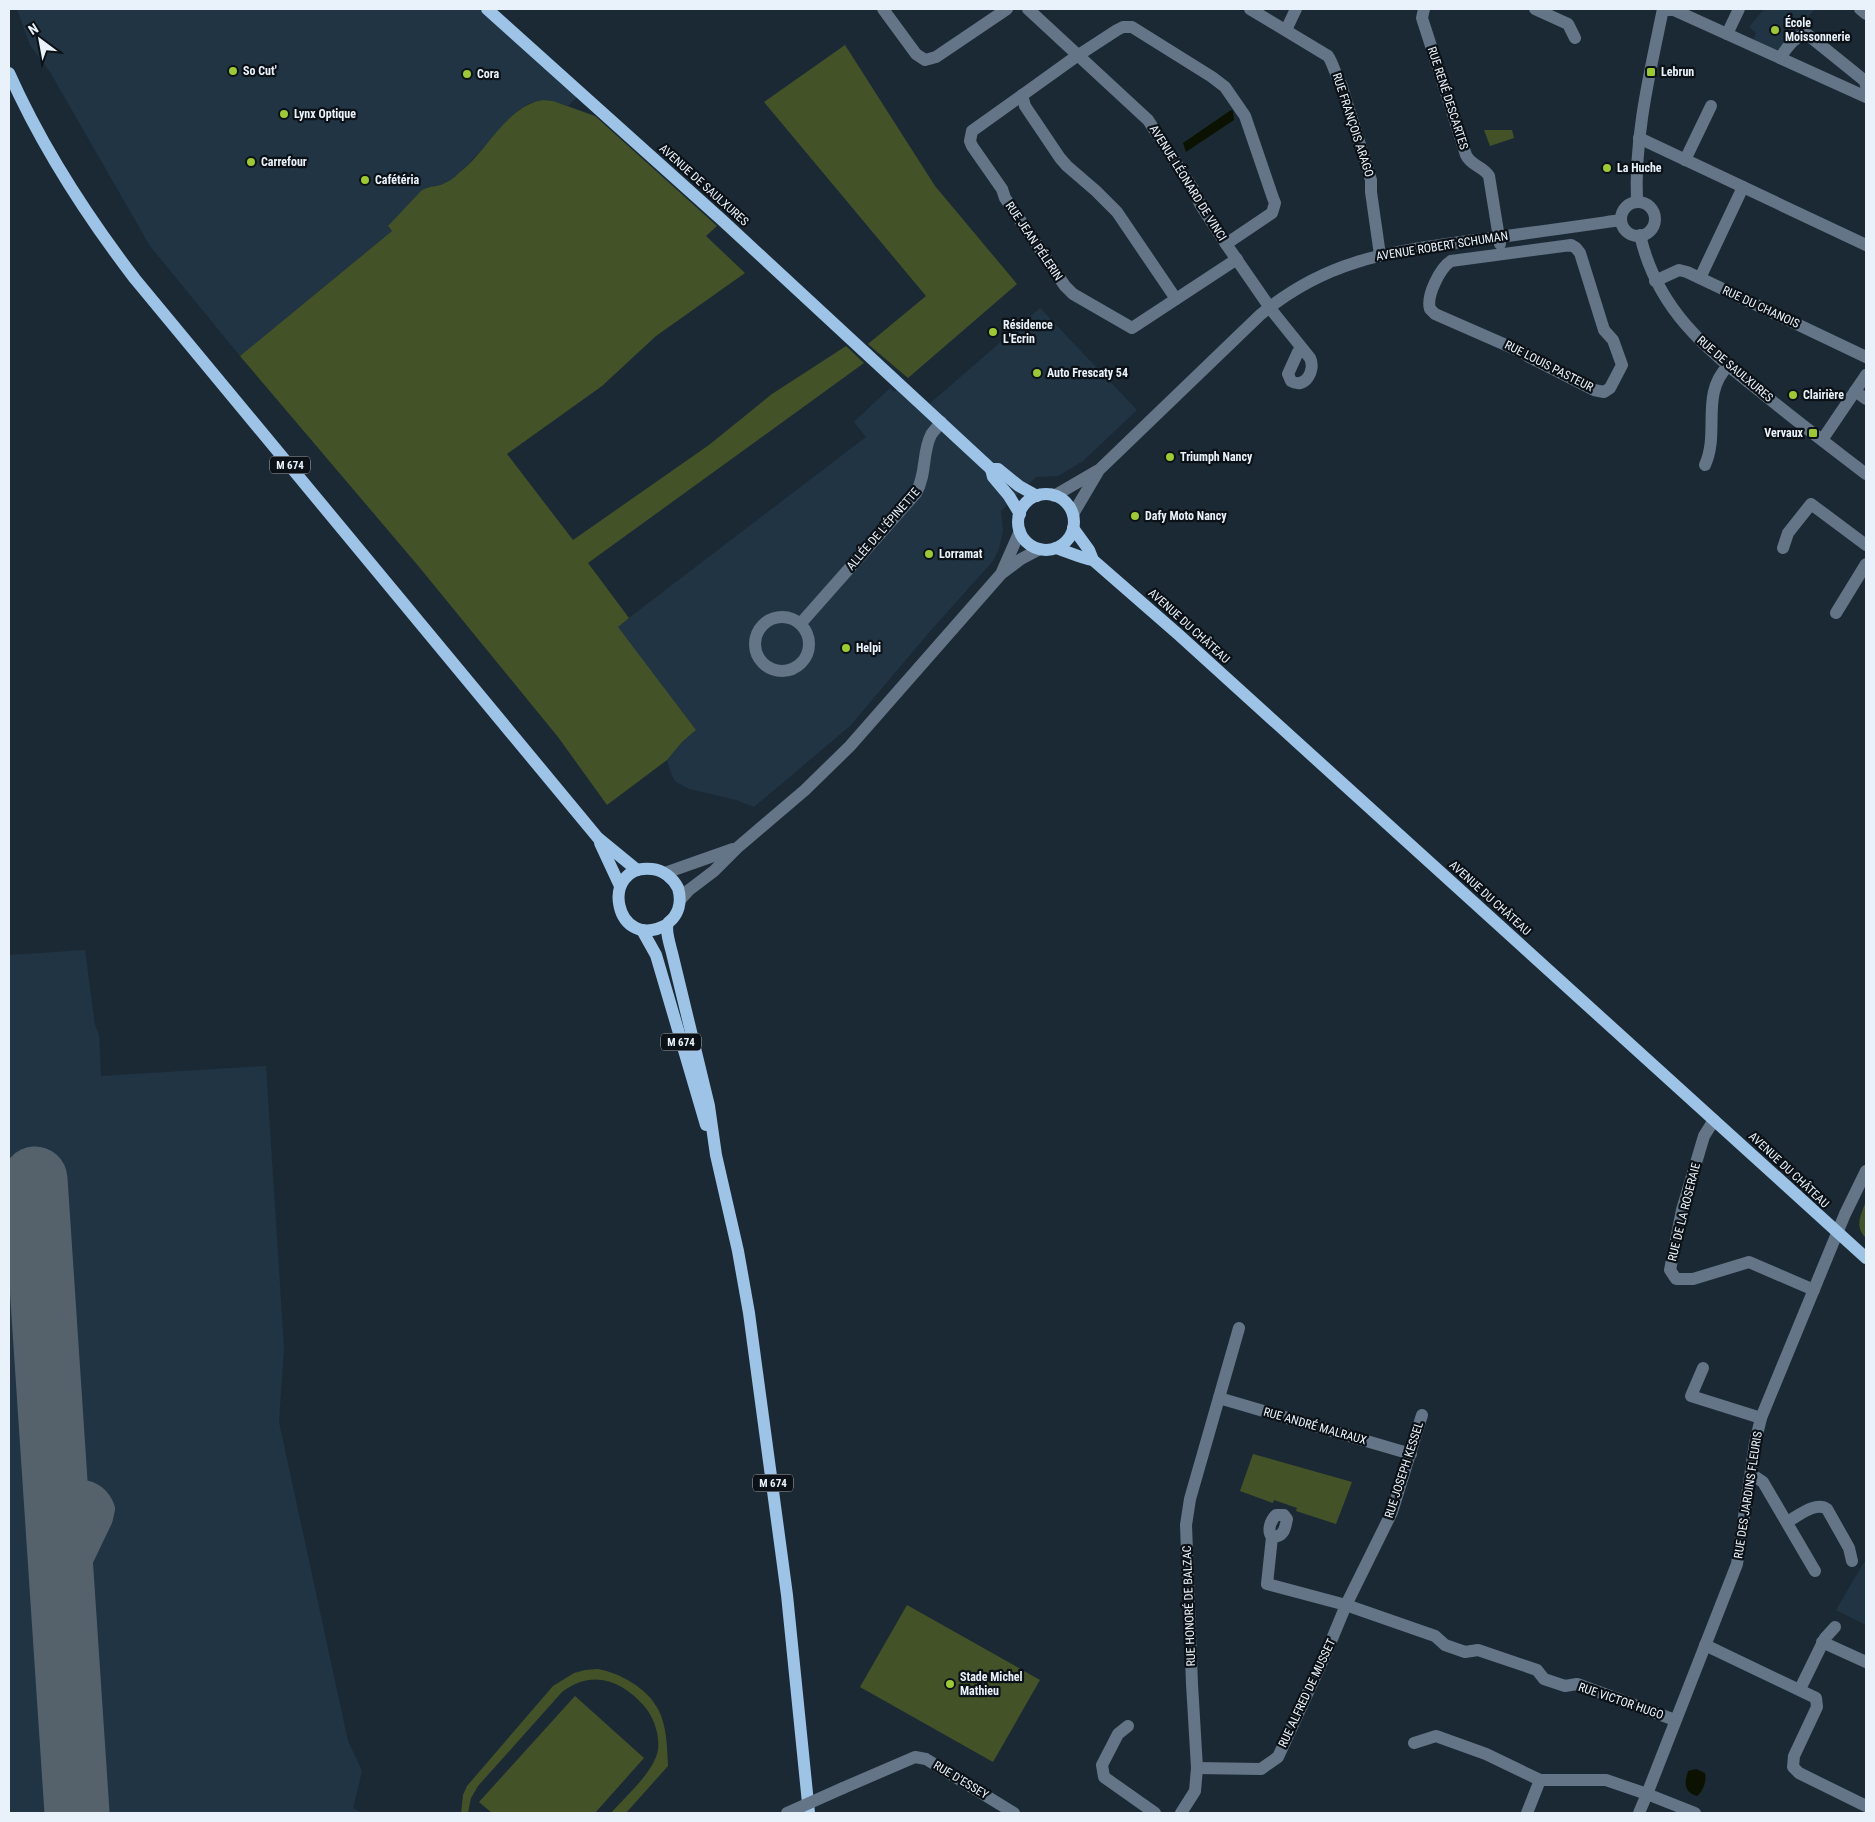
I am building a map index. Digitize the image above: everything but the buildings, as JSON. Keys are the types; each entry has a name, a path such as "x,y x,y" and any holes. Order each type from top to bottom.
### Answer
{"main road":[{"name":"AVENUE DE SAULXURES","path":"487,9 559,72 941,422"},
{"name":"M 674","path":"9,73 31,118 68,183 96,226 135,279 598,838 637,870"},
{"path":"941,422 991,469 993,477 1009,496 1020,514"},
{"path":"991,469 998,469 1037,496 1054,496 1062,499 1069,506 1073,514 1073,528 1070,537 1064,544 1056,548 1040,549 1026,541 1020,530 1020,514 1024,506 1037,496"},
{"name":"AVENUE DU CHÂTEAU","path":"1073,528 1089,550 1093,560 1173,630 1866,1258"},
{"name":"AVENUE DU CHÂTEAU","path":"1056,548 1093,560"},
{"name":"M 674","path":"598,838 620,886"},
{"path":"647,868 665,873 673,880 678,890 680,900 674,917 668,924 660,928 642,930 632,926 623,918 618,902 620,886 624,879 637,870 647,868"},
{"name":"M 674","path":"668,924 672,953 709,1106 716,1155 738,1251 759,1376 787,1594 809,1813"},
{"name":"M 674","path":"642,930 656,955 700,1108 716,1155"}],"street":[{"path":"883,9 916,54 925,60 936,57 1007,9"},
{"name":"AVENUE LÉONARD DE VINCI","path":"1028,9 1148,120 1236,259 1303,350"},
{"name":"RUE FRANÇOIS ARAGO","path":"1250,9 1328,56 1332,63 1341,84 1371,180 1380,254"},
{"path":"1286,30 1296,9"},
{"name":"RUE RENÉ DESCARTES","path":"1424,9 1422,18 1466,155 1470,163 1484,170 1488,176 1499,237"},
{"path":"1535,9 1568,24 1575,38"},
{"path":"1637,202 1636,180 1639,138 1663,9 1674,10 1866,97"},
{"path":"1728,34 1739,9"},
{"path":"1860,9 1866,14"},
{"name":"RUE JEAN PÉLERIN","path":"1226,244 1272,212 1274,208 1273,198 1245,116 1225,87 1132,27 1123,27 1117,30 972,130 970,142 1002,189 1005,198 1065,286 1073,294 1132,328 1236,259"},
{"path":"1780,58 1797,37 1804,34 1808,35 1865,81 1866,86"},
{"path":"1022,95 1025,106 1060,158 1117,212 1176,299"},
{"path":"1685,160 1711,106"},
{"path":"1639,138 1866,245"},
{"path":"1700,278 1743,187"},
{"path":"1637,202 1649,206 1654,216 1654,224 1650,230 1640,236 1629,233 1621,220 1624,209 1630,204 1637,202"},
{"name":"AVENUE ROBERT SCHUMAN","path":"1054,496 1099,470 1270,307 1294,290 1319,277 1357,261 1380,254 1621,220"},
{"name":"RUE DE SAULXURES","path":"1640,236 1645,256 1655,281 1680,319 1704,345 1866,474"},
{"path":"1499,237 1502,254"},
{"name":"RUE LOUIS PASTEUR","path":"1571,245 1576,248 1592,286 1592,294 1604,330 1613,340 1621,362 1621,368 1610,388 1604,392 1594,390 1524,353 1435,314 1430,309 1430,296 1447,264 1451,261 1502,254 1571,245"},
{"name":"RUE DU CHANOIS","path":"1655,281 1679,270 1700,278 1866,357"},
{"path":"1704,465 1710,444 1712,406 1716,381 1728,366"},
{"path":"1822,440 1866,375"},
{"path":"1855,391 1866,399"},
{"name":"ALLÉE DE L'ÉPINETTE","path":"801,623 916,493 924,475 928,442 941,422"},
{"name":"AVENUE ROBERT SCHUMAN","path":"1073,514 1099,470"},
{"path":"1783,548 1788,532 1811,504 1866,545"},
{"path":"1001,574 1020,530"},
{"path":"680,900 689,890 714,871 737,848 805,790 850,746 1001,574 1020,559 1040,549"},
{"path":"1836,613 1866,564"},
{"path":"780,616 795,619 801,623 809,636 810,643 809,651 802,663 796,668 781,671 761,662 757,655 755,640 766,621 780,616"},
{"path":"665,873 737,848"},
{"name":"RUE DE LA ROSERAIE","path":"1714,1120 1704,1136 1682,1210 1670,1270 1676,1280 1693,1279 1750,1262 1814,1290"},
{"name":"RUE DES JARDINS FLEURIS","path":"1639,1813 1737,1564 1761,1418 1845,1214 1866,1171"},
{"name":"RUE HONORÉ DE BALZAC","path":"1181,1813 1195,1791 1197,1768 1186,1525 1190,1498 1240,1328"},
{"path":"1703,1368 1691,1396 1761,1418"},
{"name":"RUE ANDRÉ MALRAUX","path":"1219,1398 1411,1454"},
{"name":"RUE JOSEPH KESSEL","path":"1346,1605 1392,1512 1422,1415"},
{"path":"1751,1474 1763,1482 1815,1571"},
{"path":"1787,1522 1817,1506 1823,1506 1827,1509 1849,1548 1852,1561"},
{"name":"RUE VICTOR HUGO","path":"1272,1538 1267,1584 1346,1605 1435,1636 1445,1645 1452,1648 1465,1652 1478,1650 1537,1670 1544,1678 1565,1686 1577,1684 1675,1720"},
{"name":"RUE ALFRED DE MUSSET","path":"1197,1768 1261,1769 1278,1757 1346,1605"},
{"path":"1800,1690 1822,1642 1828,1632 1835,1627"},
{"path":"1822,1642 1866,1662"},
{"path":"1705,1645 1816,1698 1818,1704 1794,1756 1792,1764 1794,1769 1866,1806"},
{"path":"1128,1726 1118,1734 1102,1765 1104,1777 1155,1813"},
{"path":"1414,1743 1436,1736 1486,1754 1540,1780 1606,1780 1695,1813"},
{"name":"RUE D'ESSEY","path":"787,1813 915,1757 926,1759 1014,1813"},
{"path":"1527,1813 1540,1780"}],"shaded area":[{"path":"17,9 497,9 585,89 568,106 543,100 523,107 514,114 460,173 444,184 425,188 388,227 392,231 240,356 150,246 50,72 30,45"},
{"name":"École Moissonnerie","path":"1764,9 1815,9 1781,49 1777,51 1753,41 1756,33 1749,27"},
{"path":"1231,110 1233,111 1234,120 1186,152 1183,143"},
{"path":"1040,308 1137,410 1083,461 1058,476 1036,477 1001,511 1003,531 999,549 993,561 932,629 850,726 754,807 736,800 689,789 676,782 667,760 682,742 696,730 617,627 866,437 854,422 890,388 894,392 897,389 920,412"},
{"path":"85,950 95,1025 99,1035 101,1076 266,1066 284,1348 279,1422 348,1741 362,1771 353,1808 363,1813 9,1813 9,955"},
{"path":"1866,1559 1866,1625 1836,1610"},
{"path":"1696,1769 1705,1773 1703,1789 1697,1796 1687,1790 1686,1787 1688,1771"}],"green space":[{"path":"845,45 935,186 1017,284 908,378 868,344 926,296 764,102"},
{"path":"543,100 553,101 595,116 717,226 706,236 745,273 656,336 602,386 507,454 573,540 709,445 772,394 846,346 864,363 588,563 629,618 618,627 696,730 682,742 667,760 607,805 558,737 420,568 240,356 392,231 388,226 421,191 443,184 453,178 469,164 518,111 530,104"},
{"path":"1484,130 1512,130 1514,138 1490,146"},
{"path":"1866,1201 1866,1238 1862,1234 1859,1225"},
{"path":"1253,1454 1352,1482 1336,1524 1296,1511 1297,1508 1274,1500 1273,1503 1240,1491"},
{"name":"Stade Michel Mathieu","path":"907,1605 1040,1680 993,1762 860,1687"},
{"path":"598,1669 624,1678 647,1694 658,1709 665,1729 668,1766 626,1813 611,1813 651,1767 658,1750 657,1733 654,1721 648,1711 627,1690 617,1684 595,1680 573,1685 562,1692 478,1786 471,1798 468,1813 461,1813 463,1795 467,1786 553,1686 574,1673"},
{"path":"575,1696 644,1758 595,1813 492,1813 479,1802"}],"taxiway":[{"path":"9,1204 16,1203 30,1206 45,1221 48,1239 40,1258"},
{"path":"9,1262 41,1309 44,1317"},
{"path":"59,1540 52,1526 51,1514 56,1504 64,1497 74,1493 85,1493 95,1498 102,1509 100,1518 63,1595"}],"runway":[{"path":"35,1179 77,1813"}],"place":[{"name":"École Moissonnerie","path":"1775,30"},
{"name":"So Cut'","path":"233,71"},
{"name":"Lebrun","path":"1651,72"},
{"name":"Cora","path":"467,74"},
{"name":"Lynx Optique","path":"284,114"},
{"name":"Carrefour","path":"251,162"},
{"name":"La Huche","path":"1607,168"},
{"name":"Cafétéria","path":"365,180"},
{"name":"Résidence L'Ecrin","path":"993,332"},
{"name":"Auto Frescaty 54","path":"1037,373"},
{"name":"Clairière","path":"1793,395"},
{"name":"Vervaux","path":"1813,433"},
{"name":"Triumph Nancy","path":"1170,457"},
{"name":"Dafy Moto Nancy","path":"1135,516"},
{"name":"Lorramat","path":"929,554"},
{"name":"Helpi","path":"846,648"},
{"name":"Stade Michel Mathieu","path":"950,1684"}]}
